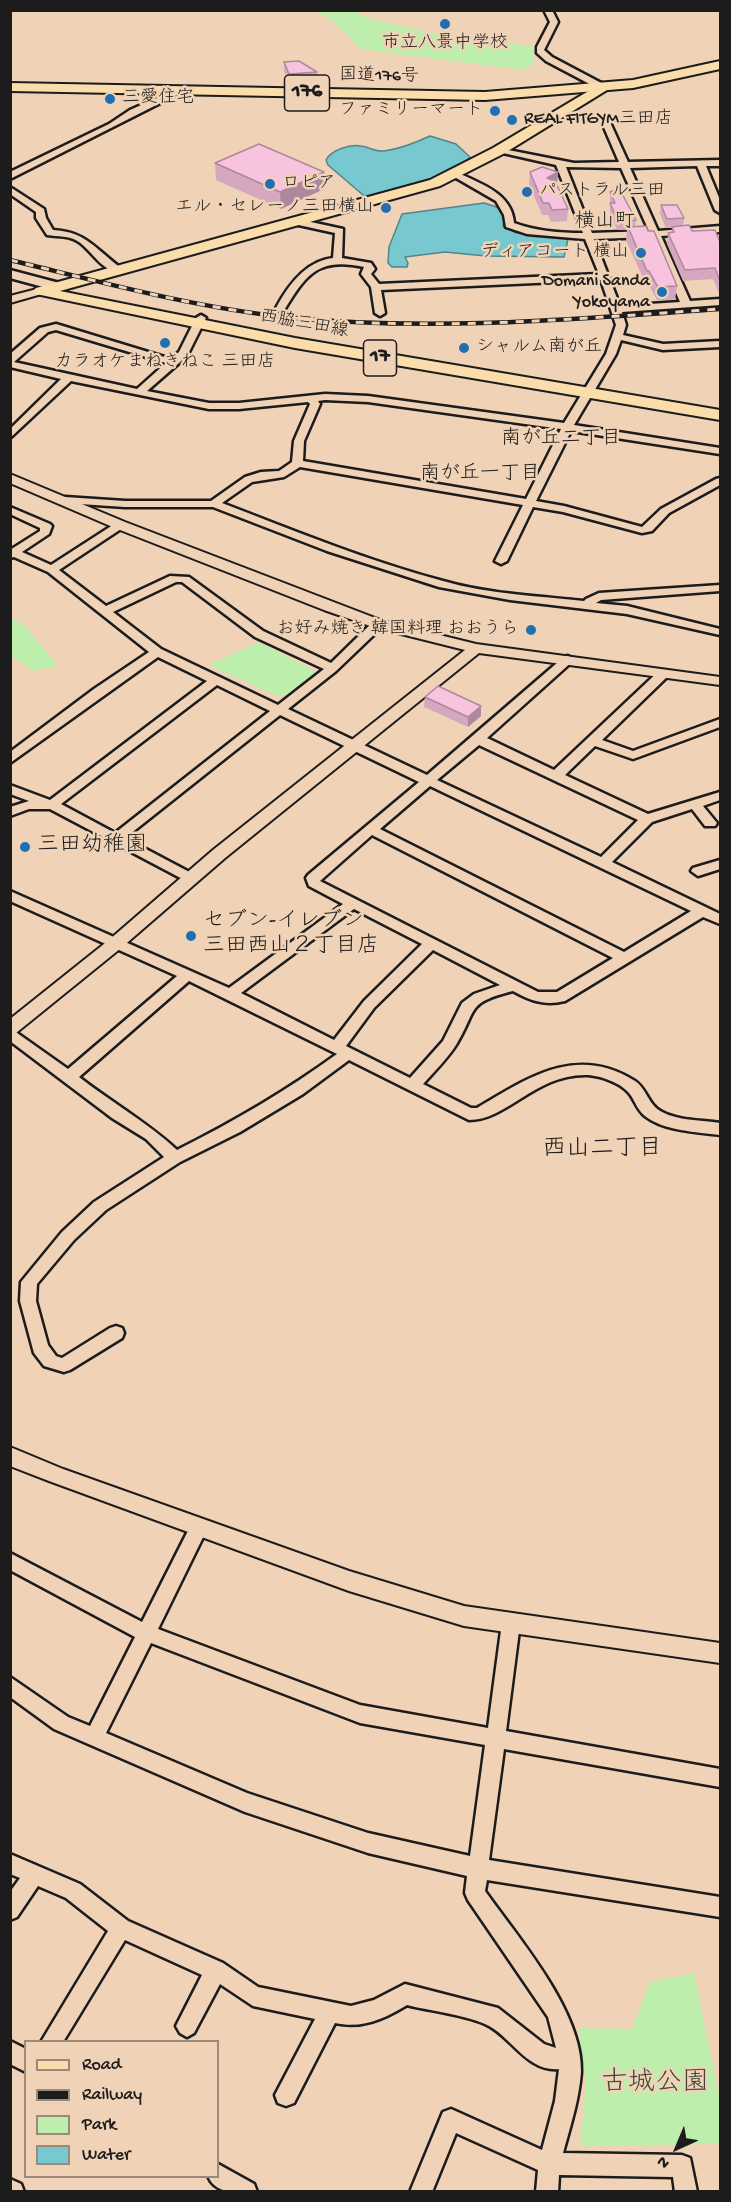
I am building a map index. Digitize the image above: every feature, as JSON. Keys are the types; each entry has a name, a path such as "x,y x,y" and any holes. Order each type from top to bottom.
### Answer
{"main road":[{"name":"国道176号","path":"602,87 626,79 720,60"},
{"name":"国道176号","path":"10,87 449,96 532,93 633,84 720,65"},
{"name":"西脇三田線","path":"586,97 633,84"},
{"name":"西脇三田線","path":"41,291 418,189 455,175 602,87"},
{"path":"532,93 575,92 586,97"},
{"path":"10,274 58,287"},
{"path":"10,283 41,291"},
{"name":"西脇三田線","path":"58,287 198,322"},
{"name":"西脇三田線","path":"41,291 198,322 589,389 720,415"},
{"name":"西脇三田線","path":"589,389 720,407"}],"street":[{"path":"548,10 554,22 551,30 543,39 540,51 549,59 602,87"},
{"path":"10,176 67,146 112,126 133,112 180,91"},
{"path":"604,118 686,304"},
{"path":"498,151 560,164 720,163"},
{"path":"700,162 717,194 720,210"},
{"path":"501,561 567,427 619,337 621,325 560,164"},
{"path":"455,175 504,204 510,218 509,225 515,228 568,236 720,230"},
{"path":"10,190 23,197 27,204 41,212 41,218 50,233 70,234 84,242 93,252 118,270"},
{"path":"297,222 340,231 337,261"},
{"path":"280,310 287,294 299,281 321,264 337,261 368,264 369,269 366,274 376,287 380,314"},
{"path":"376,287 604,277"},
{"path":"10,300 41,291"},
{"path":"616,309 720,302"},
{"path":"139,392 183,354 198,322"},
{"path":"10,362 44,330 56,327 175,363"},
{"path":"619,337 663,347 720,344"},
{"path":"10,362 68,378 209,406 239,406 311,399 368,399 720,451"},
{"path":"10,435 68,378"},
{"path":"214,504 251,478 286,474 298,464 299,440 315,404 311,399"},
{"path":"298,464 564,509 642,530 648,529 665,511 720,481"},
{"path":"10,478 120,525 378,624 476,648 720,681"},
{"path":"65,501 214,504 331,549 443,585 637,612 720,632"},
{"path":"10,510 46,526 45,532 12,554"},
{"path":"52,570 120,525"},
{"path":"12,554 52,570 157,652 720,919"},
{"path":"106,611 174,578 185,579 259,634 333,668"},
{"path":"585,604 599,597 720,588"},
{"path":"117,838 333,668 378,624"},
{"path":"175,1158 151,1135 117,1114 68,1078 10,1031 190,878 476,648"},
{"path":"10,759 98,692 157,652"},
{"path":"568,660 372,830 313,878 314,883 534,996 547,999 560,997 702,911"},
{"path":"557,775 663,674"},
{"path":"10,812 28,805 52,805 217,679"},
{"path":"593,741 633,755 720,723"},
{"path":"478,739 646,819"},
{"path":"10,789 52,805 190,878"},
{"path":"603,863 646,819 720,796"},
{"path":"695,804 711,823"},
{"path":"372,830 625,958"},
{"path":"698,871 720,864"},
{"path":"10,895 230,994 469,1114 480,1114 549,1074 581,1069 618,1080 633,1088 649,1111 669,1120 720,1129"},
{"path":"10,911 25,901"},
{"path":"230,994 352,904"},
{"path":"116,1333 64,1365 50,1361 40,1348 28,1301 29,1282 68,1236 100,1206 175,1158 235,1128 298,1090 343,1050 355,1019 371,1000 430,944"},
{"path":"68,1078 186,976"},
{"path":"413,1085 453,1038 464,1011 474,999 515,986"},
{"path":"10,1456 56,1476 349,1581 464,1616 720,1653"},
{"path":"94,1738 148,1634 199,1527"},
{"path":"10,1561 148,1634 360,1714 720,1778"},
{"path":"511,1623 475,1893 557,2012 569,2056 570,2071 566,2101 549,2164 547,2192"},
{"path":"10,1686 61,1724 245,1802 368,1843 477,1868 720,1907"},
{"path":"10,1864 33,1876 73,1891 121,1928 216,1970 253,1996 351,2016 378,2010 405,1994 491,2015 536,2052 550,2059 569,2056"},
{"path":"10,1910 33,1876"},
{"path":"52,2040 121,1928"},
{"path":"187,2026 216,1970"},
{"path":"286,2095 330,2012"},
{"path":"10,2051 24,2061"},
{"path":"421,2192 452,2120 549,2164 682,2166 686,2192"},
{"path":"219,2176 246,2192"}],"green space":[{"path":"316,11 356,11 367,18 471,42 533,46 534,63 522,70 361,49 335,23"},
{"path":"10,617 25,626 58,666 32,671 14,657 11,658"},
{"path":"259,642 319,673 291,696 286,694 280,697 208,665"},
{"name":"古城公園","path":"694,1973 720,2100 720,2144 580,2146 586,2085 578,2028 632,2029 650,1982"}],"water":[{"path":"430,136 456,144 470,157 461,166 437,179 369,197 363,195 328,165 326,160 332,153 346,147 361,146 384,151 396,149"},
{"path":"484,203 503,209 506,216 503,226 516,233 568,239 564,257 486,256 445,252 405,257 407,267 392,267 388,263 389,247 402,214"}],"building":[{"path":"299,61 317,72 289,74 284,62"},
{"path":"259,144 324,172 280,192 215,163"},
{"path":"542,167 558,172 547,178 555,181 568,209 552,210 549,203 543,203 530,172"},
{"path":"619,188 636,220 618,221 610,203 615,203 610,192"},
{"path":"661,205 677,205 684,218 667,219"},
{"path":"689,225 692,231 715,230 720,242 720,281 715,268 685,270 668,233 674,232 672,227"},
{"path":"646,226 648,231 654,231 677,286 658,287 647,271 628,227"},
{"path":"438,686 481,706 468,717 425,697"}],"railway":[{"path":"10,260 216,307 285,317 339,321 448,324 611,317 720,309"}],"place":[{"name":"市立八景中学校","path":"445,24"},
{"name":"三愛住宅","path":"110,99"},
{"name":"ファミリーマート","path":"495,111"},
{"name":"REAL FITGYM三田店","path":"512,120"},
{"name":"ロピア","path":"270,184"},
{"name":"パストラル三田","path":"527,192"},
{"name":"エル・セレーノ三田横山","path":"386,208"},
{"name":"ディアコート 横山","path":"641,253"},
{"name":"Domani Sanda Yokoyama","path":"662,292"},
{"name":"カラオケまねきねこ 三田店","path":"165,343"},
{"name":"シャルム南が丘","path":"464,348"},
{"name":"お好み焼き 韓国料理 おおうら","path":"531,630"},
{"name":"三田幼稚園","path":"25,847"},
{"name":"セブン-イレブン 三田西山２丁目店","path":"191,936"}],"district":[{"name":"横山町","path":"605,223"},
{"name":"南が丘二丁目","path":"561,440"},
{"name":"南が丘一丁目","path":"480,475"},
{"name":"西山二丁目","path":"602,1150"}]}
